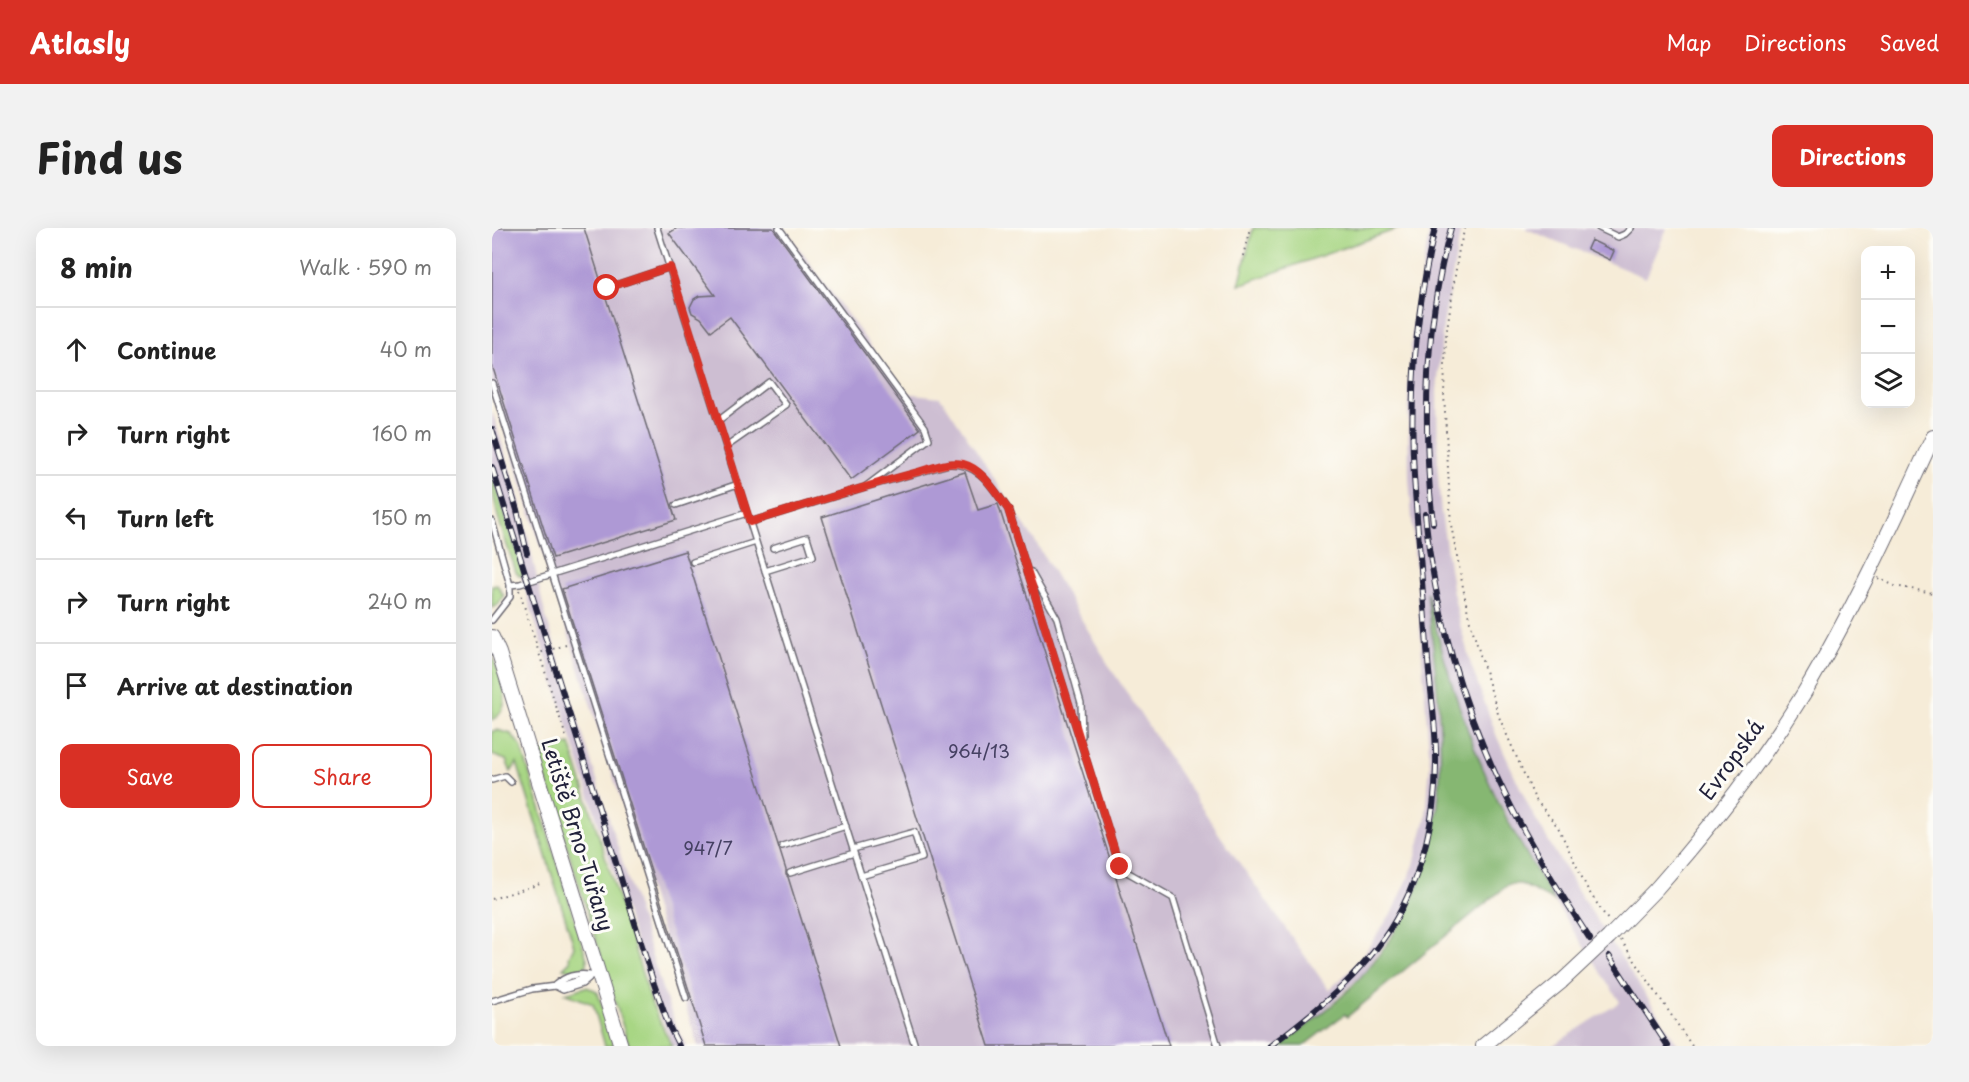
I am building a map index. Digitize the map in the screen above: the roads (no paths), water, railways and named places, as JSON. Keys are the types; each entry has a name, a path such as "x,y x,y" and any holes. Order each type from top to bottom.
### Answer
{"street":[{"name":"Evropská","path":"1484,1046 1561,982 1609,937 1656,889 1720,814 1780,731 1826,655 1868,575 1933,437"},
{"name":"Letiště Brno-Tuřany","path":"492,637 499,653 595,975 621,1046"}],"lane":[{"path":"657,228 915,1046"},
{"path":"779,228 925,426 929,439 865,487"},
{"path":"1599,228 1618,237 1631,228"},
{"path":"607,288 670,267"},
{"path":"492,382 686,998"},
{"path":"718,421 770,382 786,405 726,447"},
{"path":"750,522 949,464 971,467 986,479 1008,509 1120,867 1173,898 1218,1046"},
{"path":"676,505 738,484"},
{"path":"513,585 747,513"},
{"path":"492,521 513,585 510,597 492,620"},
{"path":"765,571 813,556 807,537 773,548"},
{"path":"693,562 756,542"},
{"path":"1025,561 1057,618 1081,703 1082,744"},
{"path":"492,780 506,776 511,782"},
{"path":"782,846 846,826"},
{"path":"790,873 914,832 922,858 861,876"},
{"path":"492,1001 532,989 595,975"}],"railway":[{"path":"1270,1046 1343,985 1360,968 1389,931 1416,876 1431,822 1436,740 1416,499 1412,414 1419,320 1435,228"},
{"path":"1433,523 1428,449 1428,374 1436,300 1451,228"},
{"path":"492,429 517,510 527,553"},
{"path":"492,467 654,984 679,1046"},
{"path":"1425,514 1435,587 1443,623 1477,730 1491,765 1526,834 1590,939"},
{"path":"1609,956 1668,1046"}]}
